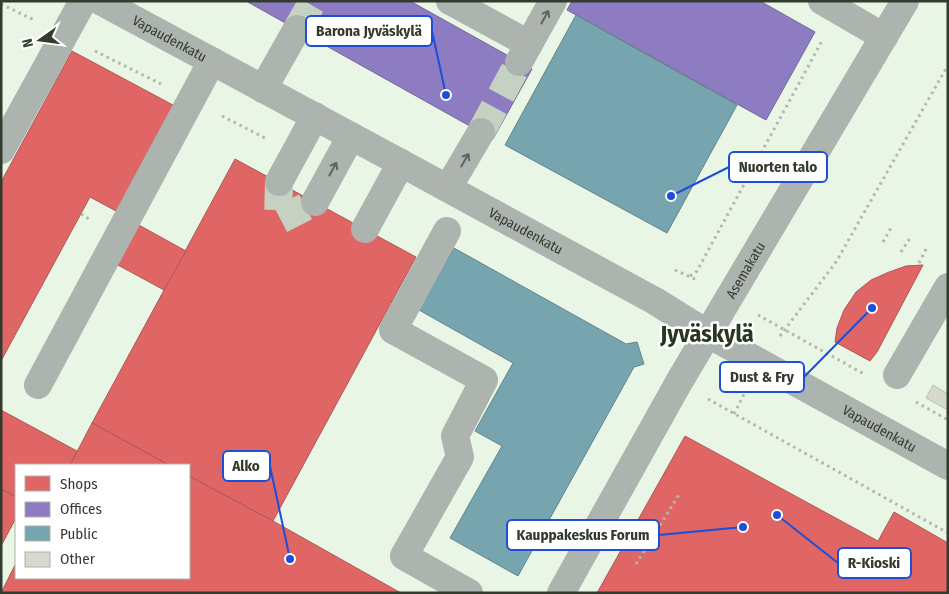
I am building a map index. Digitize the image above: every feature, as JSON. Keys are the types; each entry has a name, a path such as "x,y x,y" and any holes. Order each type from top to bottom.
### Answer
{"street":[{"path":"1,150 83,1"},
{"name":"Vapaudenkatu","path":"100,1 448,188 948,466"},
{"path":"450,1 524,53 553,1"},
{"name":"Asemakatu","path":"561,593 678,382 905,1"},
{"path":"830,6 884,38"},
{"path":"263,89 297,29"},
{"path":"38,384 212,61"},
{"path":"280,182 315,116"},
{"path":"448,188 481,132"},
{"path":"315,202 352,136"},
{"path":"365,229 401,163"},
{"path":"447,231 393,330 484,380 455,436 460,457 404,556 470,593"},
{"path":"897,375 948,287"}],"path":[{"path":"690,276 697,271 830,6"},
{"path":"779,337 836,262 948,65"},
{"path":"883,242 891,228"},
{"path":"901,252 910,238"},
{"path":"919,262 928,248"},
{"path":"675,270 697,280"},
{"path":"753,312 867,375"},
{"path":"678,382 948,532"},
{"path":"915,402 948,420"},
{"path":"636,564 680,493"}],"building: Shops":[{"path":"72,51 173,105 116,211 90,197 1,361 1,182"},
{"path":"235,159 416,257 273,521 190,477 190,464 167,464 92,423"},
{"path":"137,224 186,251 164,290 116,264"},
{"path":"923,265 877,352 870,361 835,342 837,328 844,310 856,292 871,280 889,272 906,266"},
{"path":"1,410 77,451 70,464 15,464 15,496 1,489"},
{"path":"92,423 167,464 71,464"},
{"path":"685,436 878,541 894,512 948,543 948,593 597,593"},
{"path":"190,477 401,593 1,593 15,565 15,579 190,579"},
{"path":"1,489 15,496 15,520 1,546"}],"building: Offices":[{"path":"246,1 410,1 532,69 493,139"},
{"path":"572,1 760,1 815,32 766,120 567,10"}],"building: Public":[{"path":"576,15 737,105 667,233 505,145"},
{"path":"454,248 626,344 637,342 644,364 634,367 518,576 450,538 502,446 475,431 513,363 419,310"}],"building: Other":[{"path":"933,385 948,394 948,410 926,398"}],"tunnel":[{"path":"297,29 313,1"},
{"path":"481,132 519,62"},
{"path":"279,182 278,221 315,202"}],"place":[{"name":"Barona Jyväskylä","path":"446,95"},
{"name":"Nuorten talo","path":"671,196"},
{"name":"Dust & Fry","path":"872,308"},
{"name":"R-Kioski","path":"777,515"},
{"name":"Kauppakeskus Forum","path":"743,527"},
{"name":"Alko","path":"290,559"}],"district":[{"name":"Jyväskylä","path":"707,334"}]}
